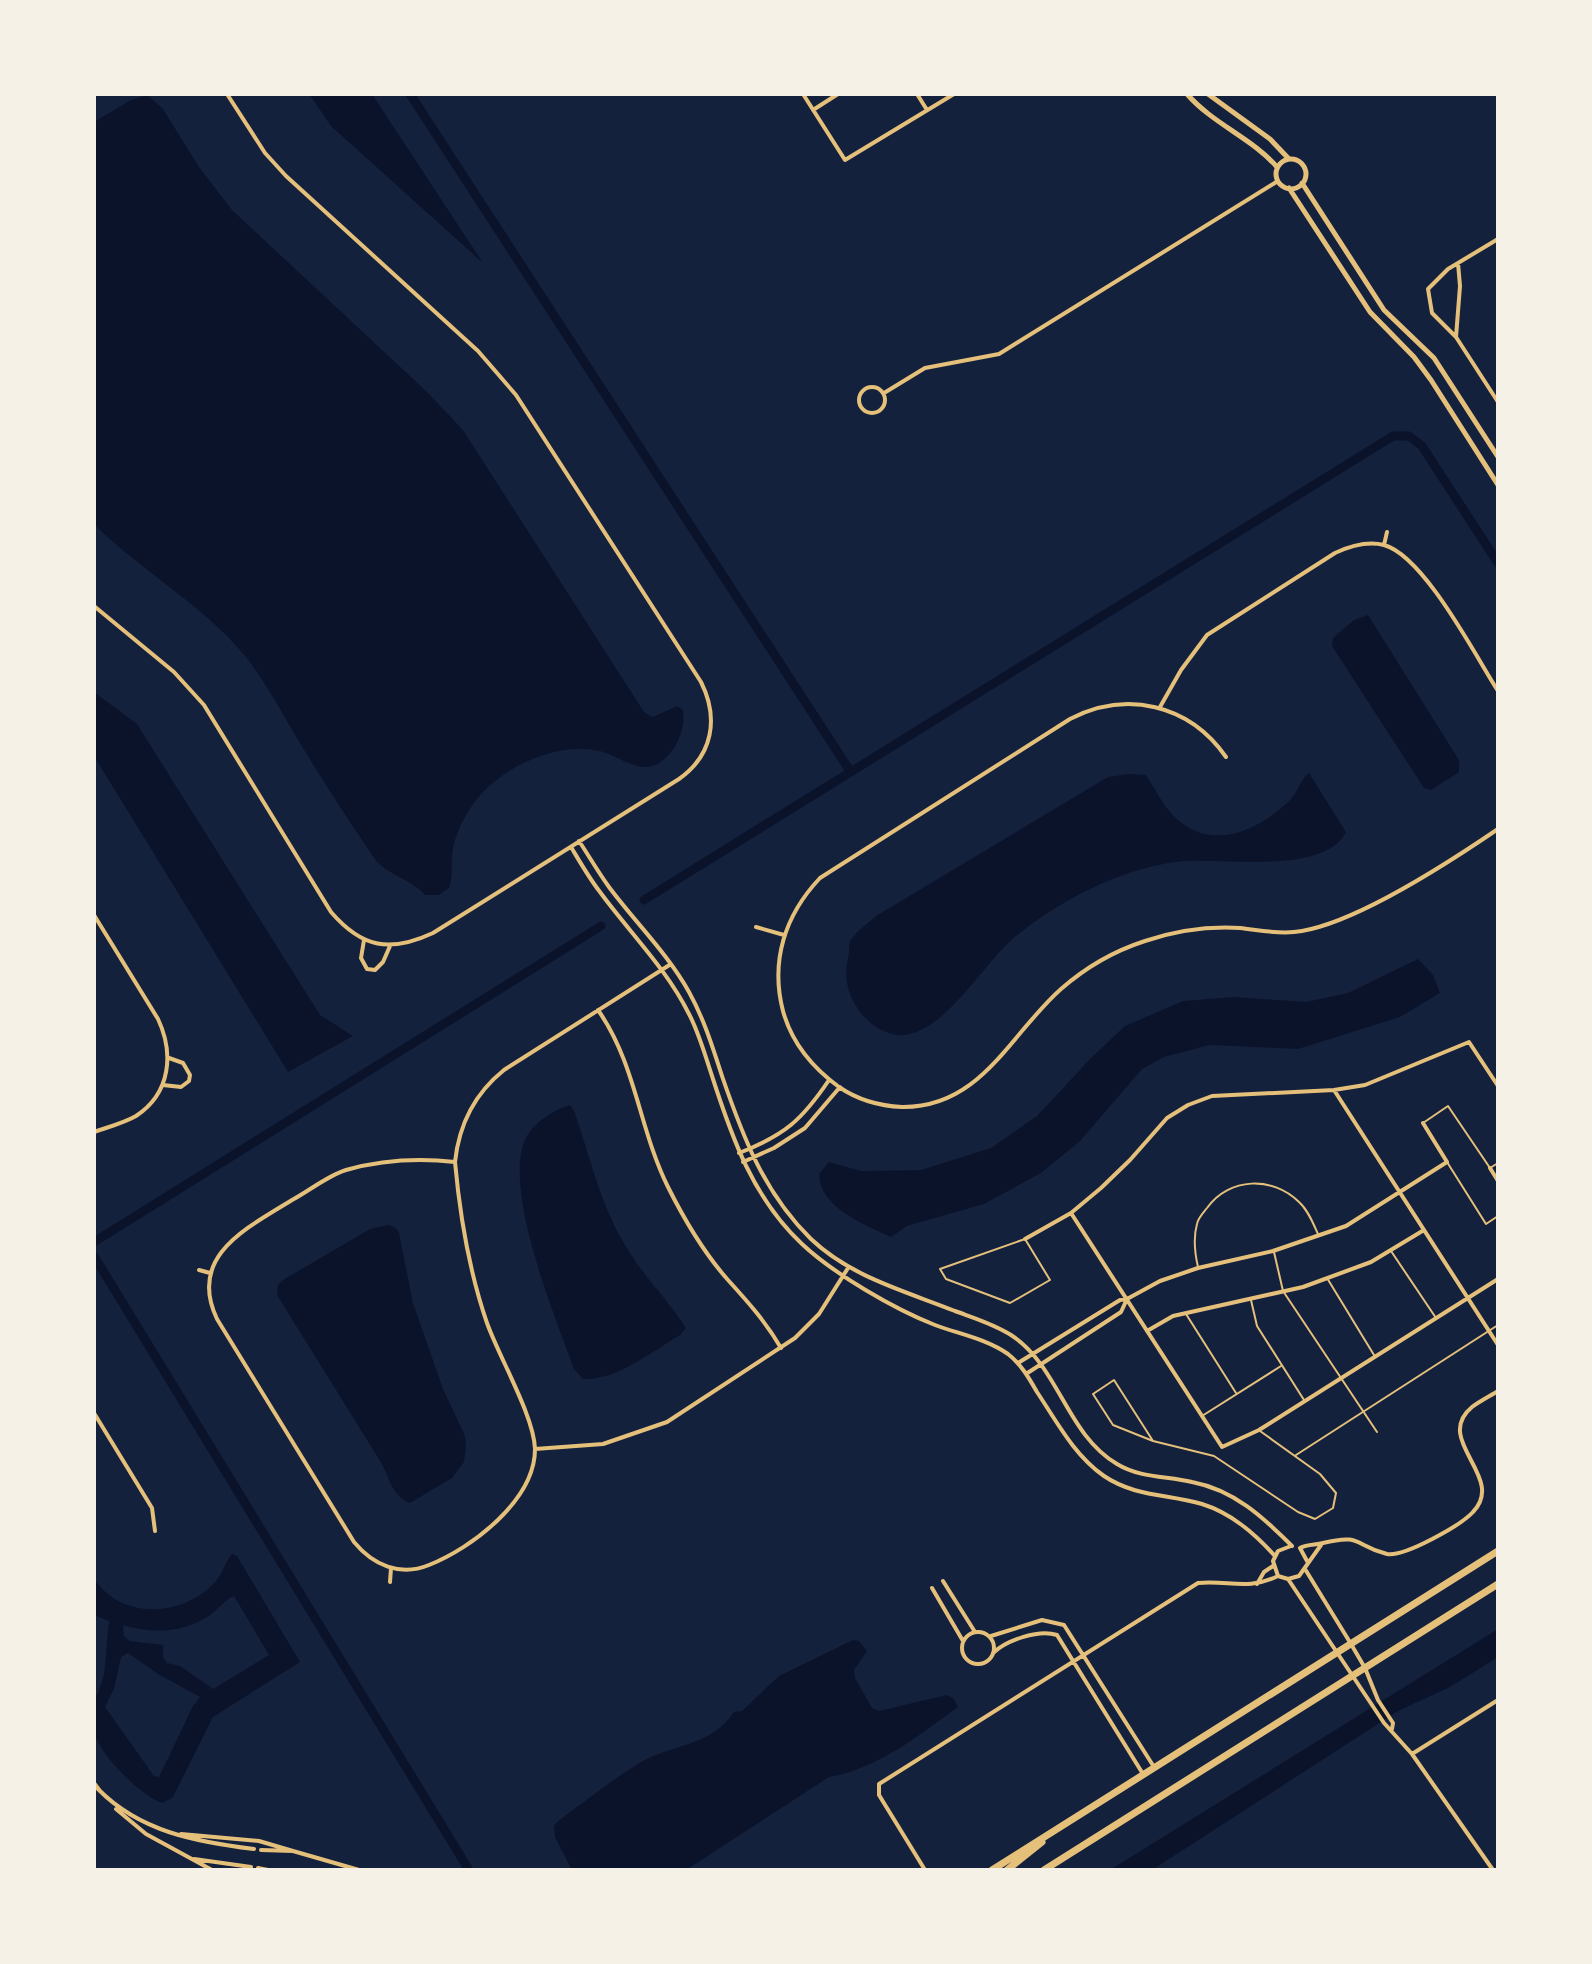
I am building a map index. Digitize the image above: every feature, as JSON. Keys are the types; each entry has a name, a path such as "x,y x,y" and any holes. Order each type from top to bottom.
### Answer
{"main road":[{"path":"992,1870 1498,1551"},
{"path":"1044,1870 1498,1584"},
{"path":"1007,1870 1052,1832"}],"street":[{"path":"94,606 174,672 204,705 331,912 345,928 364,940 390,946 414,942 433,933 690,771 706,750 710,736 713,721 707,694 516,395 478,351 286,176 265,153 227,94"},
{"path":"803,94 845,160 954,94"},
{"path":"813,110 838,94"},
{"path":"917,94 927,110"},
{"path":"1187,94 1204,112 1268,157 1277,167 1278,181"},
{"path":"1208,94 1270,139 1289,159 1299,161 1305,169 1302,183 1384,310 1434,358 1498,457"},
{"path":"1277,167 1289,159"},
{"path":"1278,181 1289,188 1370,312 1414,357 1431,380 1498,485"},
{"path":"884,393 925,368 999,354 1278,181"},
{"path":"1289,188 1302,183"},
{"path":"1498,239 1458,263 1428,289 1432,313 1456,337 1498,402"},
{"path":"1456,337 1460,286 1458,263"},
{"path":"874,386 884,393 884,406 878,412 869,413 861,407 859,399 865,388 874,386"},
{"path":"1384,545 1387,532"},
{"path":"1160,707 1181,670 1207,635 1345,548 1368,544 1384,545 1403,555 1422,572 1498,691"},
{"path":"1226,757 1199,729 1160,707 1130,703 1099,707 1070,719 820,878 798,904 784,935 779,960 778,985 785,1018 800,1049 829,1080 862,1100 893,1107 940,1101 981,1078 1061,989 1122,950 1190,930 1238,928 1293,932 1325,926 1411,883 1498,829"},
{"path":"579,841 608,885 671,964 700,1014 752,1157 767,1185 812,1240 848,1268 1013,1336 1040,1365 1084,1435 1114,1462 1134,1472 1189,1481 1227,1494 1250,1507 1292,1546"},
{"path":"571,847 598,891 663,970 690,1017 739,1153 753,1183 801,1243 844,1275 899,1309 986,1342 1018,1363 1070,1443 1104,1476 1132,1490 1213,1508 1247,1528 1275,1556"},
{"path":"94,915 158,1019 165,1033 169,1058 163,1085 154,1099 135,1116 94,1132"},
{"path":"756,927 784,935"},
{"path":"364,940 361,958 367,969 375,970 381,966 390,946"},
{"path":"455,1162 409,1160 340,1172 228,1243 210,1273 212,1308 269,1406 354,1542 370,1558 391,1568 426,1567 496,1524 522,1490 535,1449 527,1417 499,1356 477,1293 463,1228 455,1162 466,1117 492,1079 671,964"},
{"path":"598,1010 624,1055 655,1159 681,1212 728,1279 760,1314 781,1348"},
{"path":"1025,1239 1071,1213 1130,1160 1167,1118 1188,1105 1212,1096 1334,1090 1365,1085 1469,1042 1498,1086"},
{"path":"163,1085 181,1087 189,1081 187,1066 169,1058"},
{"path":"739,1153 789,1129 802,1117 829,1080"},
{"path":"743,1162 774,1148 805,1128 840,1087"},
{"path":"1334,1090 1498,1345"},
{"path":"1018,1363 1120,1300 1160,1281 1198,1268 1273,1251 1346,1226 1447,1162 1423,1123"},
{"path":"1490,1168 1498,1181"},
{"path":"1071,1213 1222,1447 1259,1430 1498,1279"},
{"path":"1147,1331 1173,1316 1283,1291 1371,1262 1424,1230"},
{"path":"535,1449 580,1447 646,1431 667,1422 781,1348 819,1314 848,1268"},
{"path":"199,1270 210,1273"},
{"path":"1026,1374 1121,1312 1127,1299"},
{"path":"1278,1576 1273,1566 1275,1556 1283,1548 1300,1548 1350,1538 1386,1554 1412,1551 1473,1512 1484,1492 1482,1478 1463,1448 1460,1432 1462,1419 1471,1408 1498,1391"},
{"path":"94,1413 152,1508 155,1531"},
{"path":"925,1870 879,1795 879,1784 1198,1583 1257,1584 1278,1576 1288,1579 1299,1576 1323,1543"},
{"path":"1300,1548 1307,1561"},
{"path":"1257,1584 1264,1572 1273,1566"},
{"path":"390,1582 391,1568"},
{"path":"1305,1569 1365,1668 1378,1700 1393,1723 1392,1729"},
{"path":"1288,1579 1372,1706 1412,1754 1493,1870"},
{"path":"943,1581 975,1632"},
{"path":"932,1588 963,1641"},
{"path":"991,1636 1042,1620 1064,1625 1154,1767"},
{"path":"993,1653 995,1647 991,1636 981,1631 963,1641 961,1648 967,1661 981,1663 1006,1645 1042,1632 1057,1635 1143,1774"},
{"path":"1412,1754 1498,1700"},
{"path":"94,1783 112,1805 146,1834 212,1870"},
{"path":"98,1789 123,1812 175,1834 214,1845 293,1851"},
{"path":"175,1834 259,1841 359,1870"},
{"path":"190,1858 268,1870"}],"lane":[{"path":"1423,1123 1448,1106 1490,1168 1498,1163"},
{"path":"1447,1162 1486,1224 1498,1216"},
{"path":"1198,1268 1194,1253 1197,1222 1210,1203 1223,1192 1239,1185 1256,1183 1280,1188 1300,1202 1319,1237"},
{"path":"1025,1239 1050,1280 1010,1303 946,1279 940,1269 975,1259 1025,1239"},
{"path":"1390,1250 1436,1318"},
{"path":"1273,1251 1283,1291 1377,1432"},
{"path":"1327,1278 1374,1356"},
{"path":"1251,1299 1257,1326 1304,1400"},
{"path":"1185,1314 1237,1394"},
{"path":"1295,1456 1498,1325"},
{"path":"1201,1417 1282,1365"},
{"path":"1153,1441 1114,1380 1093,1394 1113,1425 1153,1441 1214,1456 1298,1512 1315,1519 1333,1508 1336,1493 1320,1474 1259,1430"}],"water":[{"path":"309,94 372,94 483,263 331,126"},
{"path":"147,95 163,109 199,167 232,210 425,390 463,430 644,712 653,717 677,706 683,710 684,718 676,746 656,765 641,767 600,751 585,749 553,752 507,772 477,798 462,822 453,849 449,888 439,895 425,895 377,862 245,656 210,620 94,524 94,122 131,100"},
{"path":"1368,615 1459,760 1459,772 1431,790 1424,788 1332,646 1333,638 1354,620"},
{"path":"94,692 137,724 320,1015 353,1036 288,1072 94,756"},
{"path":"1309,773 1346,832 1335,845 1318,854 1273,862 1173,862 1102,883 1056,907 1016,936 951,1008 921,1030 905,1035 885,1032 867,1020 854,1003 846,972 850,941 859,931 876,916 1108,777 1146,775 1178,820 1206,834 1221,835 1250,828 1276,812 1291,799"},
{"path":"1418,959 1433,975 1440,993 1400,1017 1298,1049 1209,1045 1164,1057 1142,1069 1080,1141 1041,1173 984,1204 907,1226 891,1237 845,1213 821,1186 819,1174 829,1162 861,1171 921,1170 991,1148 1037,1116 1125,1026 1183,1001 1234,997 1306,1002 1348,993"},
{"path":"570,1105 606,1208 621,1238 686,1328 634,1364 608,1375 583,1379 574,1369 544,1287 525,1220 520,1188 520,1160 526,1138 545,1117"},
{"path":"388,1225 399,1233 413,1303 443,1389 465,1436 466,1446 464,1462 452,1478 410,1503 396,1492 382,1464 277,1295 278,1285 283,1280 370,1229"},
{"path":"232,1554 237,1556 300,1662 213,1717 173,1797 163,1803 144,1793 122,1773 103,1750 94,1731 94,1692 96,1695 98,1693 104,1675 109,1621 94,1615 94,1579 106,1593 137,1608 171,1607 203,1593 218,1578","holes":["234,1596 269,1655 213,1689 180,1666 167,1663 163,1657 163,1645 130,1641 124,1636 123,1625 156,1631 189,1626 209,1616","128,1653 200,1697 159,1777 154,1776 105,1707 114,1689 121,1657"]},
{"path":"1498,1629 1498,1657 1450,1687 1398,1711 1152,1870 1110,1870"},
{"path":"853,1640 859,1641 867,1651 854,1670 855,1678 872,1708 879,1711 947,1695 954,1699 958,1707 880,1759 829,1777 686,1870 572,1870 555,1837 554,1826 557,1822 638,1764 714,1732 779,1676"}],"waterway":[{"path":"410,94 850,771"},
{"path":"644,900 1393,436 1409,436 1422,446 1498,563"},
{"path":"94,1242 601,926"},
{"path":"94,1256 469,1870"}]}
